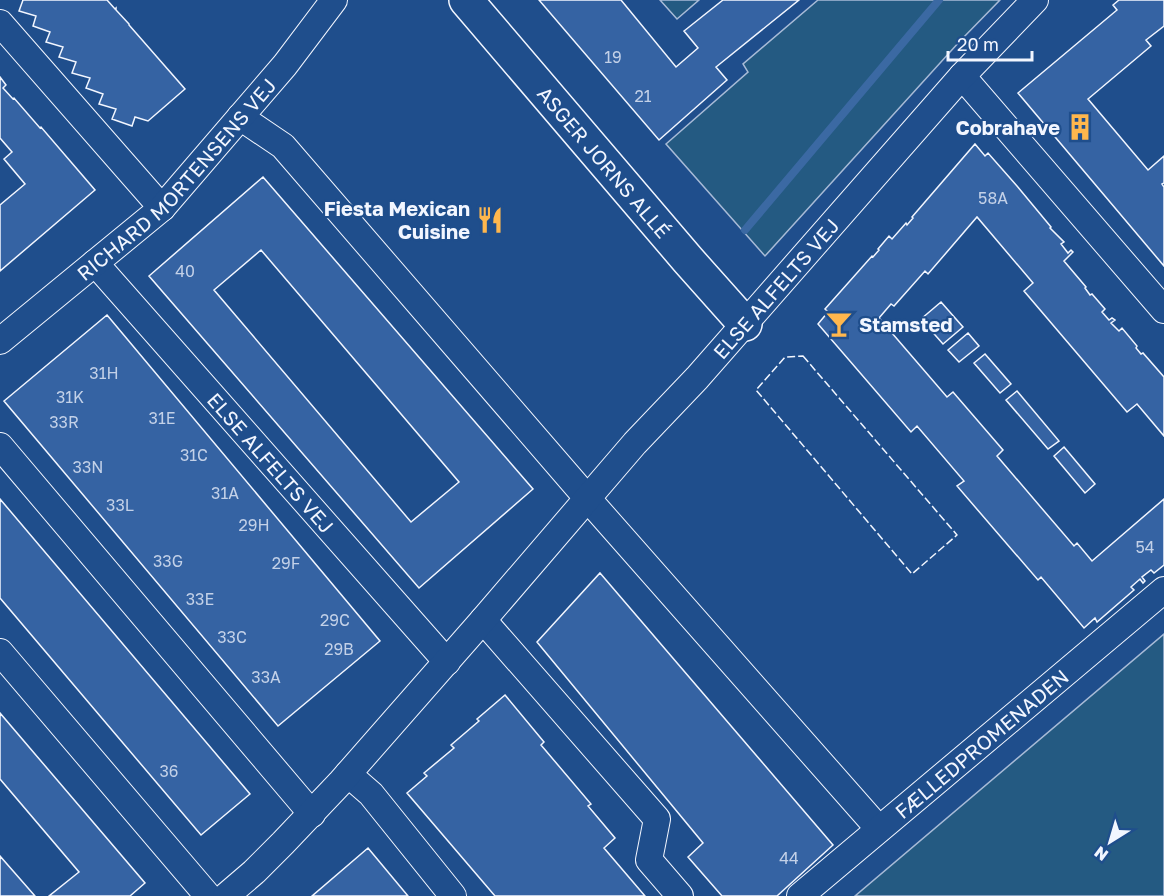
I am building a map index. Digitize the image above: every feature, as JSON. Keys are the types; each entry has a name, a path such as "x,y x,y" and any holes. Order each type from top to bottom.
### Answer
{"street":[{"name":"RICHARD MORTENSENS VEJ","path":"0,341 162,208 285,65 334,0"},
{"name":"ASGER JORNS ALLÉ","path":"466,0 745,324"},
{"name":"ELSE ALFELTS VEJ","path":"226,896 254,872 312,814 447,662 635,443 697,378 962,76 1035,0"},
{"path":"0,23 162,208"},
{"path":"962,76 1164,309"},
{"path":"240,117 283,146 588,499 879,829"},
{"name":"ELSE ALFELTS VEJ","path":"95,263 447,662"},
{"path":"0,446 312,814"},
{"name":"FÆLLEDPROMENADEN","path":"800,896 1164,590"},
{"path":"483,620 657,819 649,860 680,896"},
{"path":"0,652 208,896"},
{"path":"348,774 371,794 453,896"}],"shaded area":[{"path":"660,0 699,0 677,19"},
{"path":"818,0 1000,0 765,256 666,144 748,72 743,64"},
{"path":"1164,634 1164,896 855,896"}],"building":[{"path":"23,0 107,0 185,89 148,121 135,117 132,126 112,119 116,109 99,104 103,94 86,88 90,78 72,73 76,62 59,57 63,47 46,42 50,32 33,26 36,16 19,11"},
{"path":"539,0 621,0 676,67 698,48 684,31 723,0 799,0 716,67 727,80 659,140"},
{"name":"Cobrahave","path":"1119,0 1164,0 1164,26 1146,40 1151,46 1088,99 1148,170 1164,156 1164,183 1162,184 1164,187 1164,266 1018,93 1117,10 1113,5"},
{"path":"0,77 6,85 3,88 41,127 95,190 0,271 0,205 25,184 4,159 12,152 0,138"},
{"path":"975,144 985,156 988,153 1017,186 1064,242 1061,244 1068,253 1071,250 1073,252 1064,261 1090,295 1092,294 1105,309 1102,312 1109,320 1112,318 1115,320 1111,323 1119,331 1122,328 1141,354 1143,353 1164,377 1164,436 1137,404 1127,412 1024,291 1033,283 977,217 928,274 925,271 894,306 891,304 879,318 947,397 953,392 1003,450 997,456 1074,546 1077,543 1092,561 1164,499 1164,565 1154,573 1151,570 1142,577 1145,581 1143,583 1140,579 1131,587 1134,590 1097,622 1095,618 1084,628 1041,577 1038,580 957,486 964,481 917,426 911,432 818,324 828,312 825,309 873,257 889,236 892,239 906,223 907,225"},
{"path":"263,177 533,489 419,588 149,276","holes":["261,250 459,482 411,522 214,290"]},
{"path":"941,302 963,327 943,344 921,319"},
{"path":"107,315 380,641 278,726 4,401"},
{"path":"968,333 979,346 959,362 948,350"},
{"path":"985,354 1011,384 1000,393 974,363"},
{"path":"1017,391 1059,441 1048,449 1006,400"},
{"path":"1064,447 1095,484 1085,493 1054,456"},
{"path":"0,499 250,794 201,835 0,598"},
{"path":"600,573 833,845 777,896 722,896 688,857 703,843 537,642"},
{"path":"505,695 544,742 541,745 591,804 588,806 615,838 604,848 645,896 495,896 407,793 427,776 424,773 454,748 451,745 479,721 477,719"},
{"path":"0,713 145,883 130,896 49,896 79,872 0,779"},
{"path":"368,848 408,896 312,896"},
{"path":"0,856 35,896 0,896"}],"waterway":[{"path":"745,230 939,0"}],"fence":[{"path":"803,356 957,535 912,574 756,390 785,357 803,356"}],"place":[{"name":"Cobrahave","path":"1080,127"},
{"name":"Fiesta Mexican Cuisine","path":"490,220"},
{"name":"Stamsted","path":"839,324"}]}
